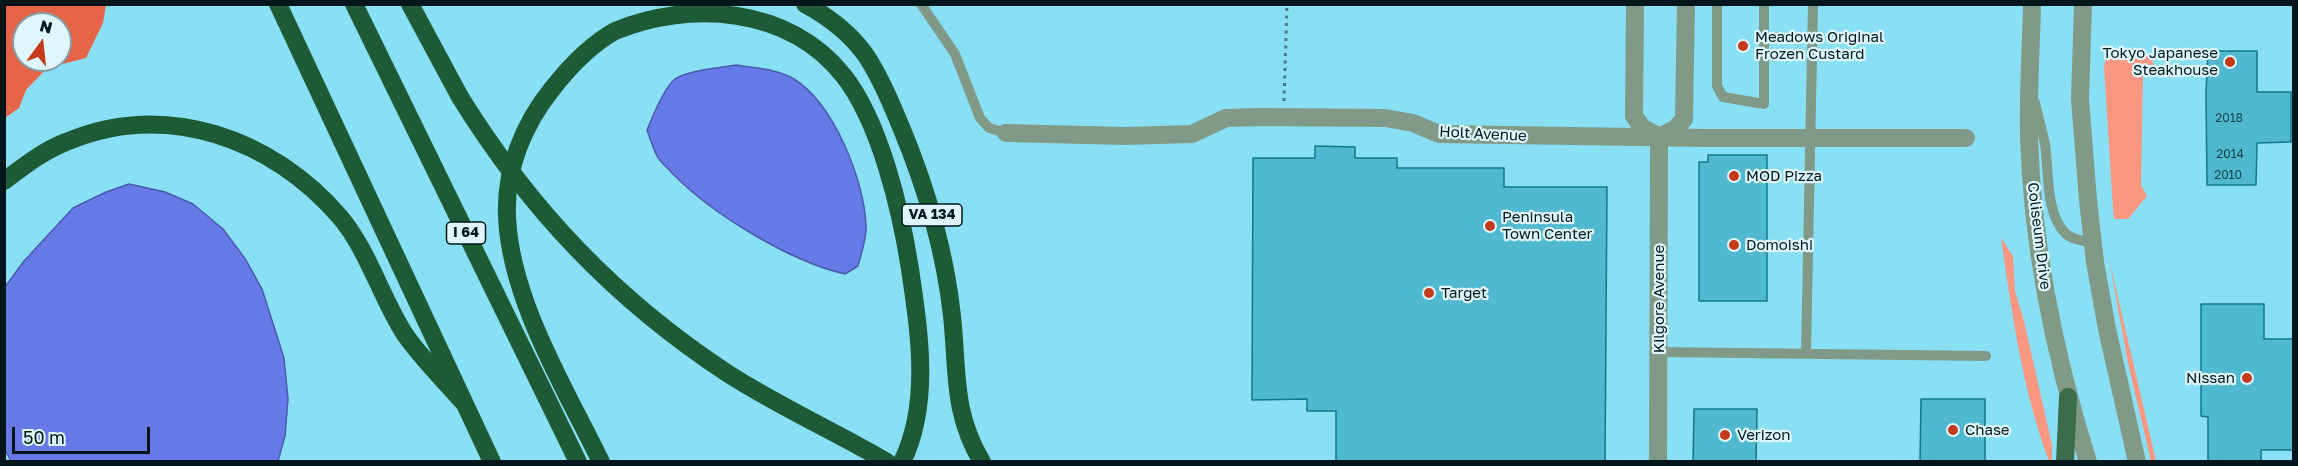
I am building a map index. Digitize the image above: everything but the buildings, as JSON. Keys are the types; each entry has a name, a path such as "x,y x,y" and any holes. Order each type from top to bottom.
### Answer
{"highway":[{"path":"278,4 492,462"},
{"name":"I 64","path":"354,4 578,462"},
{"path":"410,4 460,97 482,132 540,209 590,264 640,308 728,373 887,462"},
{"name":"VA 134","path":"805,4 844,32 866,56 887,92 912,154 927,198 941,254 952,315 958,400 963,424 982,462"},
{"path":"601,462 543,342 512,263 507,212 513,166 524,132 537,108 570,67 590,48 615,31 645,17 671,10 702,7 730,9 762,17 792,31 821,52 844,75 863,107 882,155 900,216 915,307 920,385 914,425 902,462"},
{"path":"4,181 34,158 66,142 111,128 161,124 205,131 244,144 280,164 315,190 342,220 404,334 463,402"}],"main road":[{"path":"2065,462 2068,397"}],"street":[{"path":"1635,4 1634,116 1642,127 1659,138 1675,129 1683,119 1686,4"},
{"name":"Coliseum Drive","path":"2032,4 2028,79 2029,139 2042,269 2068,397 2088,462"},
{"path":"2083,4 2080,99 2093,242 2107,329 2137,462"},
{"name":"Holt Avenue","path":"1006,133 1125,136 1192,134 1226,118 1391,118 1413,123 1439,134 1659,138 1966,138"},
{"name":"Kilgore Avenue","path":"1658,462 1659,138"}],"lane":[{"path":"921,4 955,54 980,118 989,128 1006,133"},
{"path":"1717,4 1717,86 1723,97 1764,104 1764,4"},
{"path":"1806,353 1814,4"},
{"path":"2028,79 2045,144 2050,196 2056,216 2067,234 2079,240 2093,242"},
{"path":"1658,352 1986,356"}],"path":[{"path":"1284,118 1287,4"}],"shaded area":[{"path":"5,4 106,5 103,23 86,58 72,62 72,12 12,12 12,72 43,72 26,90 19,108 5,118"},
{"path":"2107,54 2150,56 2154,65 2145,65 2143,74 2141,185 2147,196 2128,219 2114,219 2104,67"},
{"path":"2001,238 2013,256 2015,291 2052,445 2052,461 2049,461 2040,434 2025,379"},
{"path":"2109,259 2156,461 2151,461 2128,363"}],"water":[{"path":"736,65 773,71 794,79 822,106 834,124 860,187 866,225 865,241 858,266 845,274 823,268 752,234 689,189 657,156 647,130 671,83 688,73"},
{"path":"129,184 165,192 193,204 223,229 246,260 262,289 284,358 288,399 285,436 278,461 11,461 4,448 5,287 24,261 73,208"}],"place":[{"name":"Meadows Original Frozen Custard","path":"1743,46"},
{"name":"Tokyo Japanese Steakhouse","path":"2230,62"},
{"name":"MOD Pizza","path":"1734,176"},
{"name":"Peninsula Town Center","path":"1490,226"},
{"name":"Domoishi","path":"1734,245"},
{"name":"Target","path":"1429,293"},
{"name":"Nissan","path":"2247,378"},
{"name":"Chase","path":"1953,430"},
{"name":"Verizon","path":"1725,435"}]}
